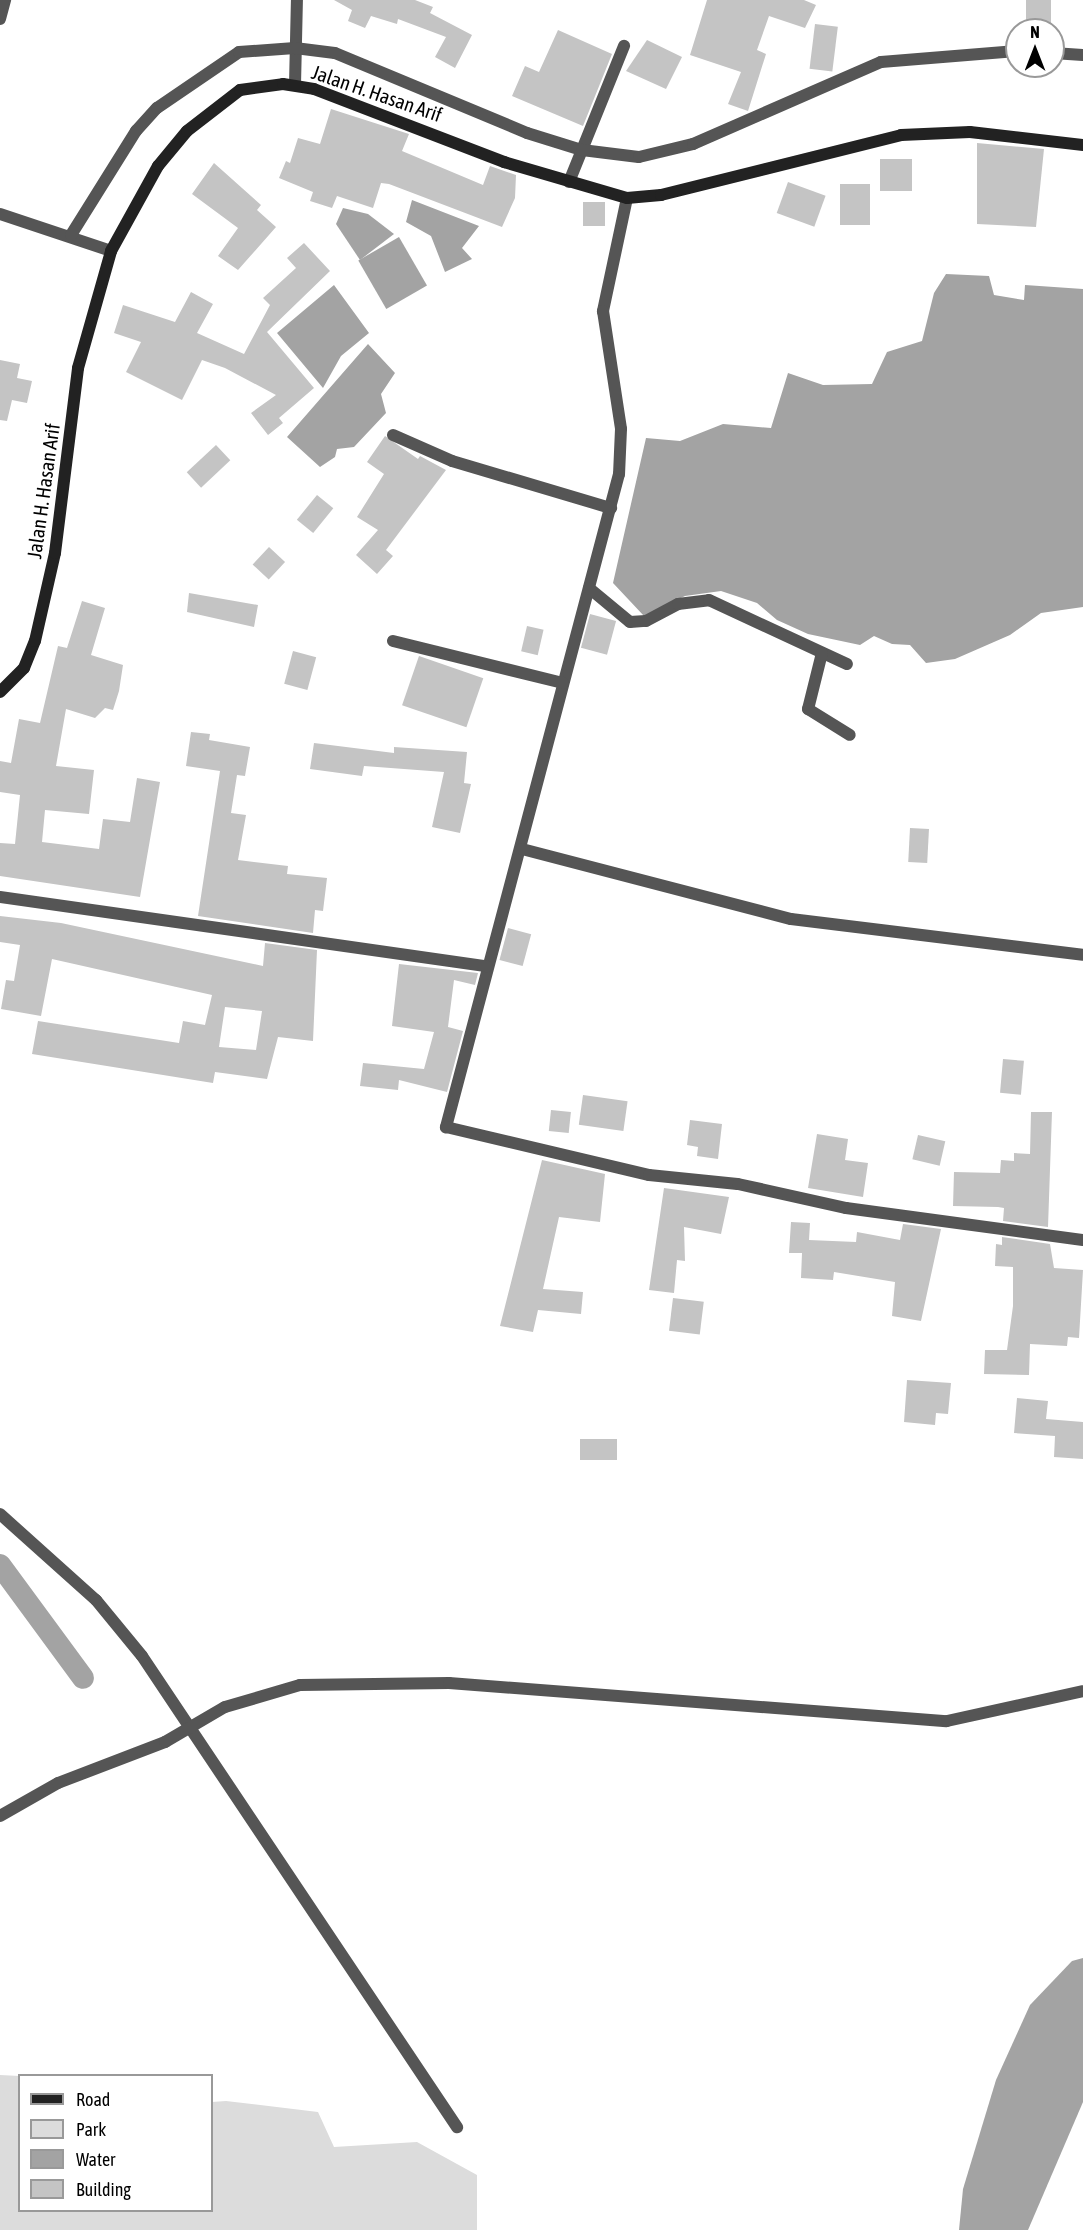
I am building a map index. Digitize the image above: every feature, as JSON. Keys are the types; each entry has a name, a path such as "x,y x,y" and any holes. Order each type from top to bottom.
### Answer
{"main road":[{"name":"Jalan H. Hasan Arif","path":"0,692 24,668 35,641 55,553 79,361 105,249 149,180 194,125 240,90 295,79 627,198 661,195 901,135 970,132 1083,145"}],"street":[{"path":"0,19 5,0"},
{"path":"295,79 297,0"},
{"path":"571,178 624,46"},
{"path":"76,236 110,167 157,108 239,52 295,51 360,60 527,134 580,154 654,155 881,62 1005,52"},
{"path":"1065,54 1083,55"},
{"path":"627,198 603,311 621,429 611,508 563,682 522,849 444,1122 450,1129 649,1175 738,1184 846,1208 1083,1240"},
{"path":"0,214 76,236 105,249"},
{"path":"393,435 452,461 611,508"},
{"path":"589,588 630,622 646,621 678,604 709,600 847,664"},
{"path":"393,641 563,682"},
{"path":"822,653 808,709 849,735"},
{"path":"522,849 791,919 1083,955"},
{"path":"0,897 487,966"},
{"path":"0,1514 96,1600 142,1656 457,2127"},
{"path":"0,1816 58,1783 189,1728 225,1707 300,1684 449,1683 947,1721 1083,1691"}],"green space":[{"path":"0,2075 18,2076 18,2212 213,2212 213,2102 226,2101 318,2112 334,2147 417,2142 477,2175 477,2230 0,2230"}],"water":[{"path":"412,200 479,226 462,248 472,259 445,272 431,236 406,222"},
{"path":"343,208 368,214 394,234 360,260 336,224"},
{"path":"399,237 427,285 386,309 358,260"},
{"path":"946,274 989,276 994,295 1024,300 1025,285 1083,289 1083,607 1041,613 1010,635 955,659 926,663 910,645 892,644 874,636 860,645 808,634 777,620 757,603 721,591 685,596 644,616 613,583 646,438 680,441 723,424 771,428 788,373 823,385 872,384 887,352 922,341 934,293"},
{"path":"334,285 369,333 341,356 323,388 277,333"},
{"path":"368,344 395,373 381,394 386,413 354,447 337,449 335,457 320,467 287,437"},
{"path":"1083,1958 1083,2102 1028,2230 959,2230 963,2189 996,2080 1030,2005 1072,1961"}],"building":[{"path":"334,0 415,0 433,7 430,13 472,35 455,68 435,57 446,37 398,19 397,24 371,16 365,28 348,21 352,10"},
{"path":"707,0 804,0 816,5 805,28 769,16 757,50 766,54 748,111 728,104 741,72 690,55"},
{"path":"1026,0 1051,0 1051,18 1026,18"},
{"path":"815,24 838,27 832,71 810,69"},
{"path":"558,30 612,54 583,126 512,96 525,66 539,72"},
{"path":"647,40 682,57 666,89 626,71"},
{"path":"331,109 409,134 402,151 483,185 490,166 516,175 515,198 502,227 389,184 381,183 373,208 337,196 332,208 310,201 313,192 279,178 286,161 290,163 298,138 320,144"},
{"path":"977,143 1044,149 1036,227 977,224"},
{"path":"880,159 912,159 912,191 880,191"},
{"path":"214,163 261,205 257,210 276,227 238,270 218,256 238,228 192,194"},
{"path":"788,182 826,196 814,227 777,213"},
{"path":"840,184 870,184 870,225 840,225"},
{"path":"583,202 605,202 605,226 583,226"},
{"path":"304,243 330,271 267,332 314,388 279,418 283,423 268,435 251,413 276,395 225,368 202,360 182,400 126,372 141,342 114,333 123,305 175,322 191,292 213,304 197,333 244,354 270,305 263,298 296,268 287,258"},
{"path":"0,360 20,364 17,378 32,381 27,403 12,400 7,421 0,420"},
{"path":"385,436 418,459 420,456 446,470 386,550 393,556 377,574 356,555 378,530 357,517 384,474 367,462"},
{"path":"216,445 230,460 201,488 187,472"},
{"path":"317,495 333,508 313,533 297,520"},
{"path":"269,547 285,562 269,580 253,565"},
{"path":"189,593 258,605 254,627 187,612"},
{"path":"82,601 105,608 91,655 123,665 119,691 113,710 105,708 95,718 66,709 56,766 94,770 89,814 45,810 42,842 99,849 103,819 130,822 137,778 160,782 140,897 0,876 0,843 15,844 20,795 0,792 0,761 11,763 19,719 40,723 58,646 67,648"},
{"path":"590,614 616,621 607,655 581,648"},
{"path":"527,626 544,630 538,655 521,651"},
{"path":"293,651 316,657 307,690 284,684"},
{"path":"419,656 483,678 466,727 402,705"},
{"path":"191,732 210,734 209,740 250,747 245,776 237,775 231,813 246,815 238,860 288,866 287,874 327,878 323,911 315,910 313,933 198,916 220,771 186,766"},
{"path":"314,743 394,753 394,747 467,752 464,783 471,784 460,833 432,827 444,772 364,766 362,776 310,769"},
{"path":"910,828 929,829 927,863 908,862"},
{"path":"0,916 61,923 263,966 265,943 317,950 313,1041 278,1037 267,1079 215,1072 213,1083 32,1054 38,1021 179,1043 183,1021 205,1025 212,995 52,959 41,1016 1,1009 6,980 14,981 20,945 0,942","holes":["225,1007 262,1011 256,1050 219,1047"]},
{"path":"508,928 531,934 523,966 499,960"},
{"path":"399,964 478,973 475,985 454,980 448,1027 463,1031 447,1092 399,1080 398,1090 360,1086 363,1063 424,1069 434,1032 392,1026"},
{"path":"1003,1059 1024,1061 1021,1095 1000,1093"},
{"path":"583,1095 628,1101 623,1131 579,1125"},
{"path":"551,1110 571,1112 569,1133 549,1131"},
{"path":"1031,1112 1052,1112 1048,1227 1003,1221 1004,1208 953,1206 954,1172 1000,1173 1001,1160 1014,1161 1014,1153 1030,1154"},
{"path":"690,1120 722,1124 718,1159 697,1156 698,1147 687,1145"},
{"path":"817,1134 848,1139 845,1160 868,1163 863,1197 808,1188"},
{"path":"918,1135 945,1141 940,1166 912,1159"},
{"path":"542,1160 605,1174 600,1222 559,1217 543,1289 583,1292 581,1314 538,1310 533,1332 500,1326"},
{"path":"664,1188 729,1197 721,1234 684,1227 685,1261 677,1260 674,1293 649,1290"},
{"path":"791,1222 810,1223 809,1240 856,1242 857,1232 900,1240 903,1224 941,1229 921,1321 892,1316 895,1282 834,1272 833,1280 801,1278 802,1253 789,1253"},
{"path":"1002,1237 1050,1244 1054,1268 1083,1270 1079,1338 1068,1337 1067,1346 1030,1344 1029,1375 984,1374 985,1350 1007,1350 1013,1306 1013,1267 995,1266 996,1244 1002,1245"},
{"path":"673,1298 704,1302 700,1335 669,1331"},
{"path":"907,1380 951,1383 948,1414 936,1413 935,1425 904,1422"},
{"path":"1017,1398 1048,1401 1046,1419 1083,1422 1083,1459 1054,1457 1055,1436 1014,1433"},
{"path":"580,1439 617,1439 617,1460 580,1460"}],"waterway":[{"path":"0,1565 83,1678"}]}
